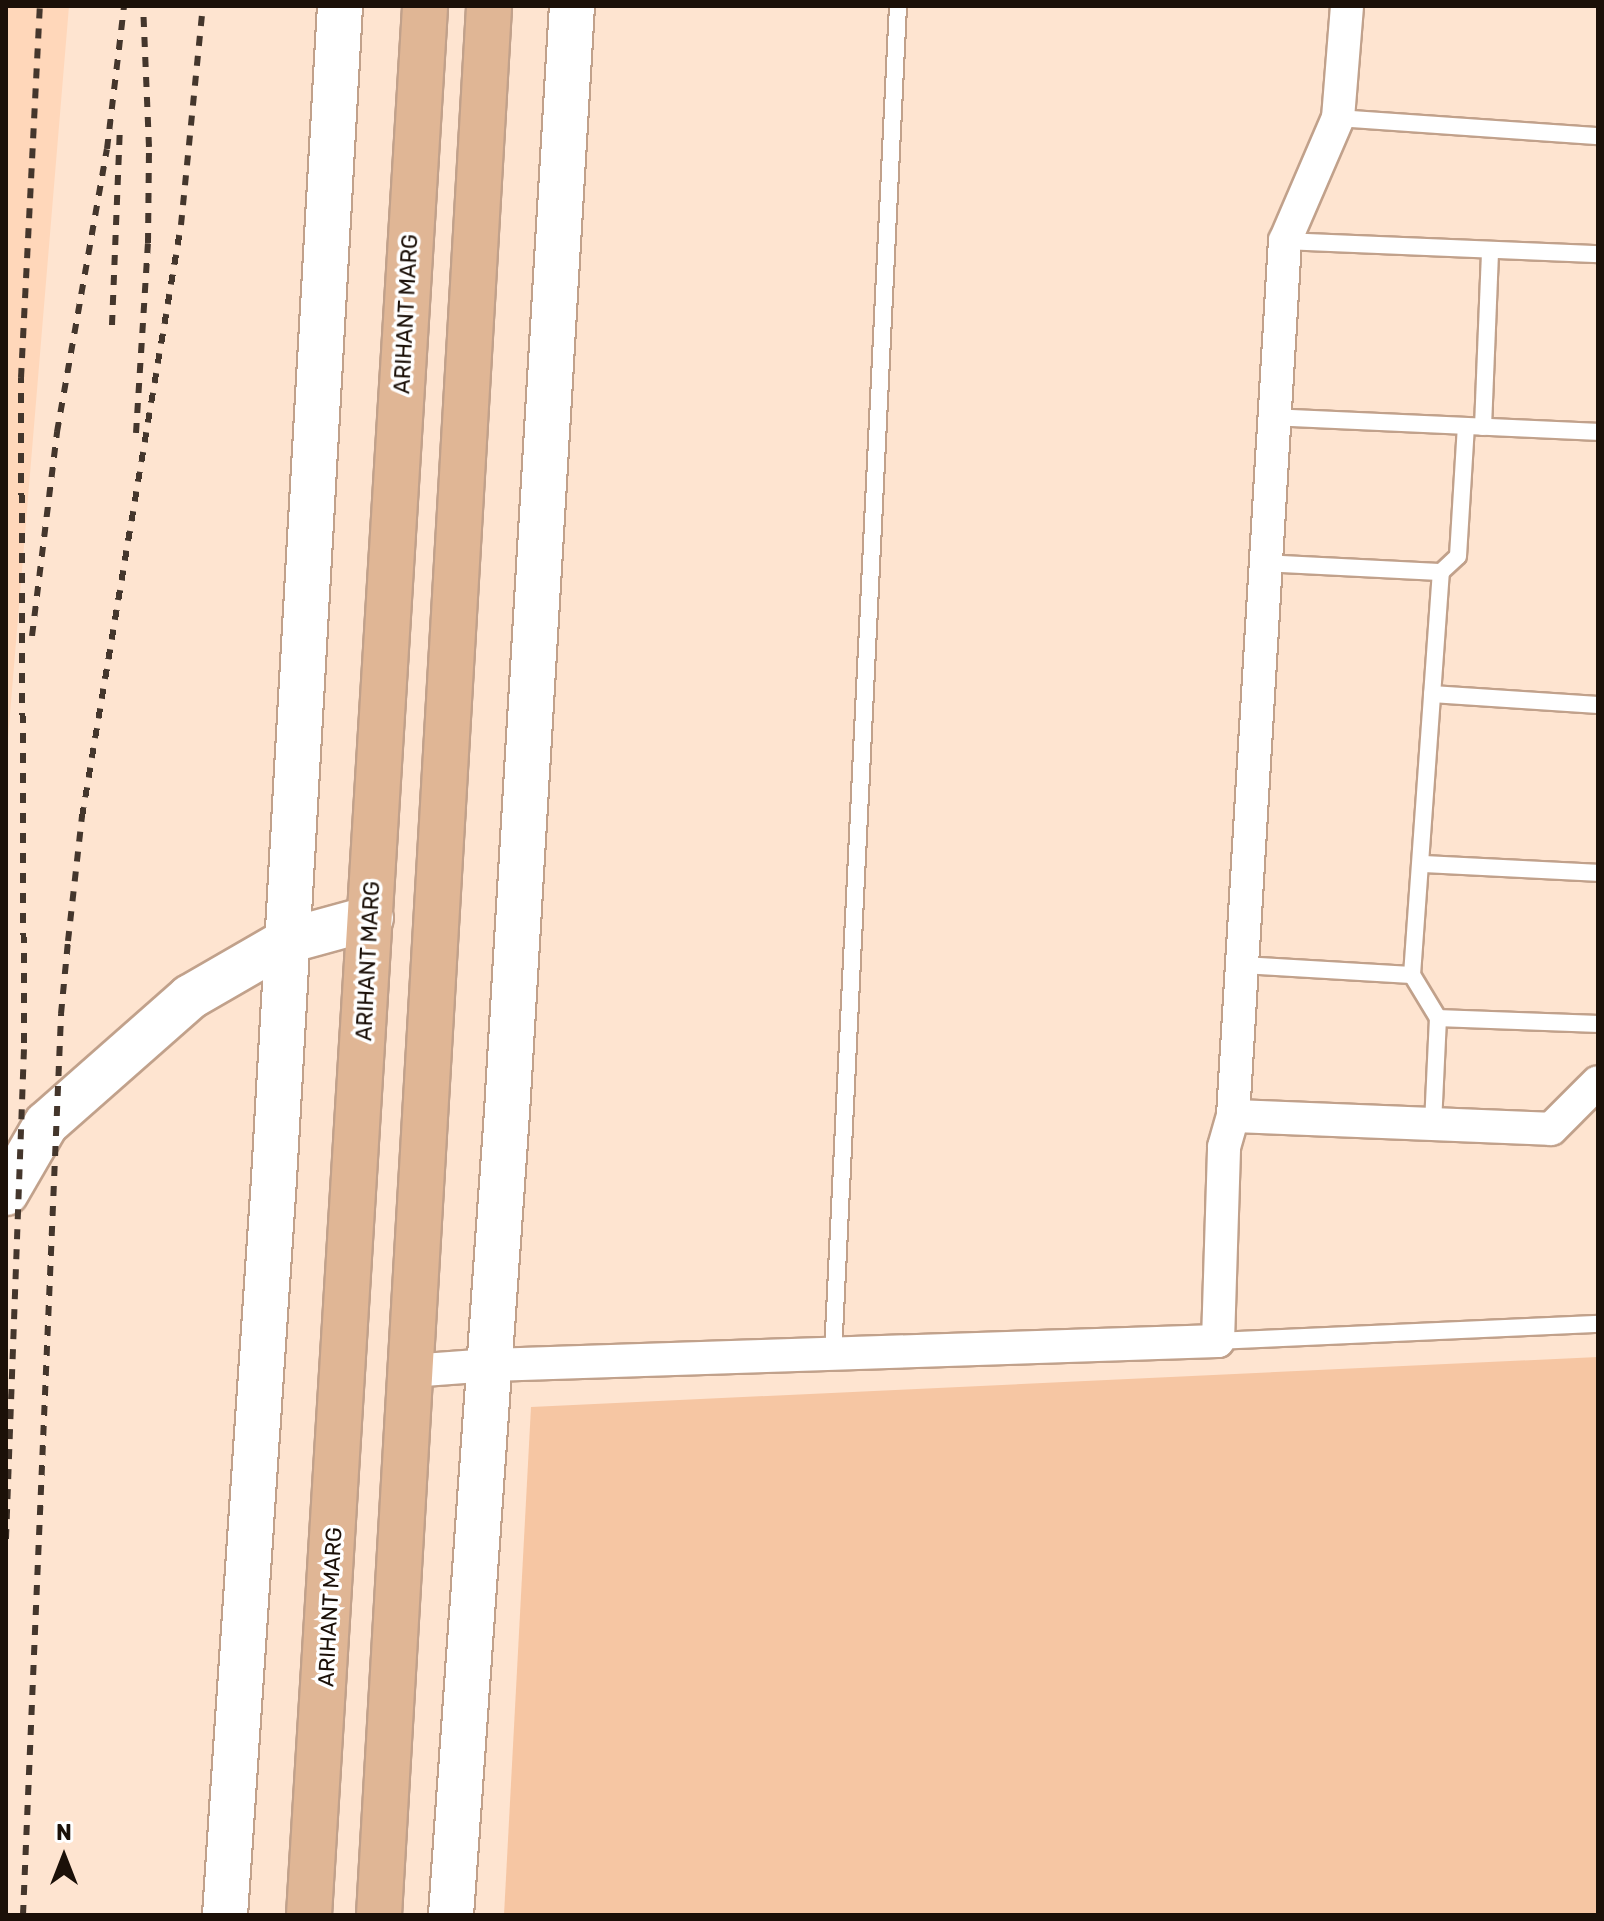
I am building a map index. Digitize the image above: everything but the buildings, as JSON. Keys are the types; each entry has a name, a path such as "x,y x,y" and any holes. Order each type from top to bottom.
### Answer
{"main road":[{"name":"ARIHANT MARG","path":"309,1915 425,6"},
{"path":"379,1915 489,6"},
{"path":"421,70 485,73"}],"street":[{"path":"225,1915 287,941 340,6"},
{"path":"451,1915 491,1365 572,6"},
{"path":"410,1371 491,1365 1218,1341 1224,1147 1233,1116 1272,417 1285,241 1338,118 1347,6"},
{"path":"6,1193 46,1124 190,997 287,941 371,918"},
{"path":"1233,1116 1551,1129 1598,1082"}],"lane":[{"path":"833,1354 898,6"},
{"path":"1338,118 1598,136"},
{"path":"1285,241 1598,254"},
{"path":"1433,1124 1438,1018 1412,975 1441,572 1458,556 1490,250"},
{"path":"1272,417 1598,432"},
{"path":"1265,563 1441,572"},
{"path":"1432,694 1598,705"},
{"path":"1422,864 1598,873"},
{"path":"1242,965 1412,975"},
{"path":"1438,1018 1598,1024"},
{"path":"1218,1341 1598,1324"}],"shaded area":[{"path":"6,6 69,6 6,762"},
{"path":"1598,1357 1598,1915 504,1915 531,1407"}],"railway":[{"path":"6,1539 24,1043 21,378 40,6"},
{"path":"32,636 57,432 107,149 124,6"},
{"path":"136,433 148,243 149,147 143,6"},
{"path":"23,1915 61,1014 82,817 181,225 203,6"},
{"path":"112,325 120,126"}]}
